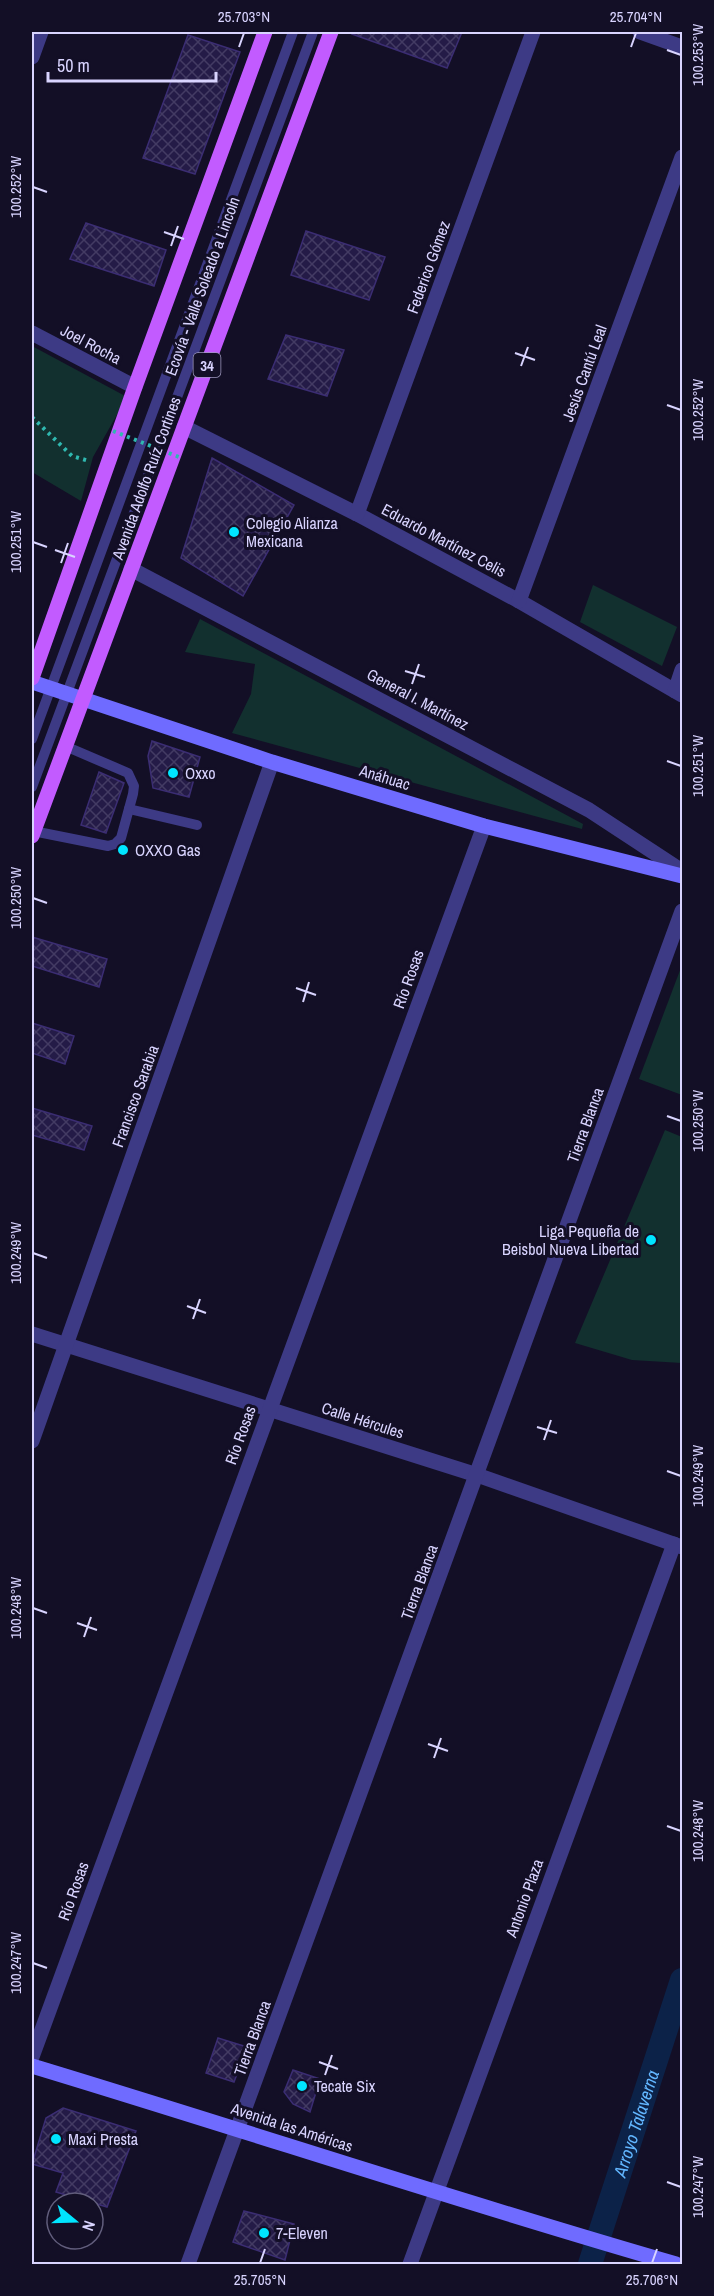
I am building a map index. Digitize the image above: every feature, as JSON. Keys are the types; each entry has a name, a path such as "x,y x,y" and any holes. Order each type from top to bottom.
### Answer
{"main road":[{"path":"32,680 135,387 265,32"},
{"name":"Avenida Adolfo Ruíz Cortines","path":"32,834 332,32"}],"street":[{"path":"32,57 41,32"},
{"name":"Federico Gómez","path":"357,514 533,32"},
{"path":"640,32 682,47"},
{"name":"Jesús Cantú Leal","path":"519,601 682,157"},
{"name":"Joel Rocha","path":"32,333 135,387"},
{"name":"Eduardo Martínez Celis","path":"184,427 357,514 519,601 679,693"},
{"name":"General I. Martínez","path":"131,569 589,810 682,871"},
{"path":"679,693 682,670"},
{"name":"Anáhuac","path":"32,680 273,762 484,826 682,876"},
{"name":"Francisco Sarabia","path":"32,1441 273,762"},
{"name":"Río Rosas","path":"32,2057 268,1409 484,826"},
{"name":"Tierra Blanca","path":"188,2265 682,911"},
{"name":"Calle Hércules","path":"32,1334 477,1475 678,1546"},
{"name":"Antonio Plaza","path":"410,2265 435,2192 678,1546"},
{"name":"Avenida las Américas","path":"32,2066 676,2265"}],"lane":[{"path":"32,739 293,32"},
{"name":"Ecovía - Valle Soleado a Lincoln","path":"32,787 313,32"},
{"path":"32,834 108,846 115,844 121,838 134,786 128,773 65,746"},
{"path":"129,808 196,825"}],"path":[{"path":"32,417 72,456 93,461"},
{"path":"113,431 179,457"}],"green space":[{"path":"32,346 127,397 93,457 81,501 32,472"},
{"path":"593,585 677,627 662,666 580,622"},
{"path":"200,619 583,824 582,829 232,733 251,694 255,664 185,652"},
{"path":"682,965 682,1095 639,1079"},
{"name":"Liga Pequeña de Beisbol Nueva Libertad","path":"665,1130 682,1137 682,1363 632,1360 575,1343"}],"building":[{"path":"353,32 462,32 447,68 352,34"},
{"path":"188,35 240,52 195,174 143,158"},
{"path":"86,223 166,250 154,286 70,259"},
{"path":"306,231 385,257 369,300 291,275"},
{"path":"286,335 344,350 327,396 268,379"},
{"name":"Colegio Alianza Mexicana","path":"212,458 294,505 243,596 181,558"},
{"name":"Oxxo","path":"152,741 200,757 189,797 153,788 148,756"},
{"path":"99,772 124,783 106,833 81,825"},
{"path":"32,937 107,959 99,987 32,966"},
{"path":"32,1023 74,1036 65,1064 32,1053"},
{"path":"32,1108 92,1126 84,1150 32,1135"},
{"path":"218,2038 247,2047 234,2082 206,2073"},
{"name":"Tecate Six","path":"293,2070 320,2079 310,2112 293,2104 284,2092"},
{"path":"63,2108 136,2131 107,2207 105,2206 105,2191 56,2191 63,2173 32,2164 46,2118"},
{"name":"7-Eleven","path":"244,2211 294,2224 285,2260 233,2242"}],"waterway":[{"name":"Arroyo Talaverna","path":"590,2264 682,1980"}],"place":[{"name":"Colegio Alianza Mexicana","path":"234,532"},
{"name":"Oxxo","path":"173,773"},
{"name":"OXXO Gas","path":"123,850"},
{"name":"Liga Pequeña de Beisbol Nueva Libertad","path":"651,1240"},
{"name":"Tecate Six","path":"302,2086"},
{"name":"Maxi Presta","path":"56,2139"},
{"name":"7-Eleven","path":"264,2233"}]}
